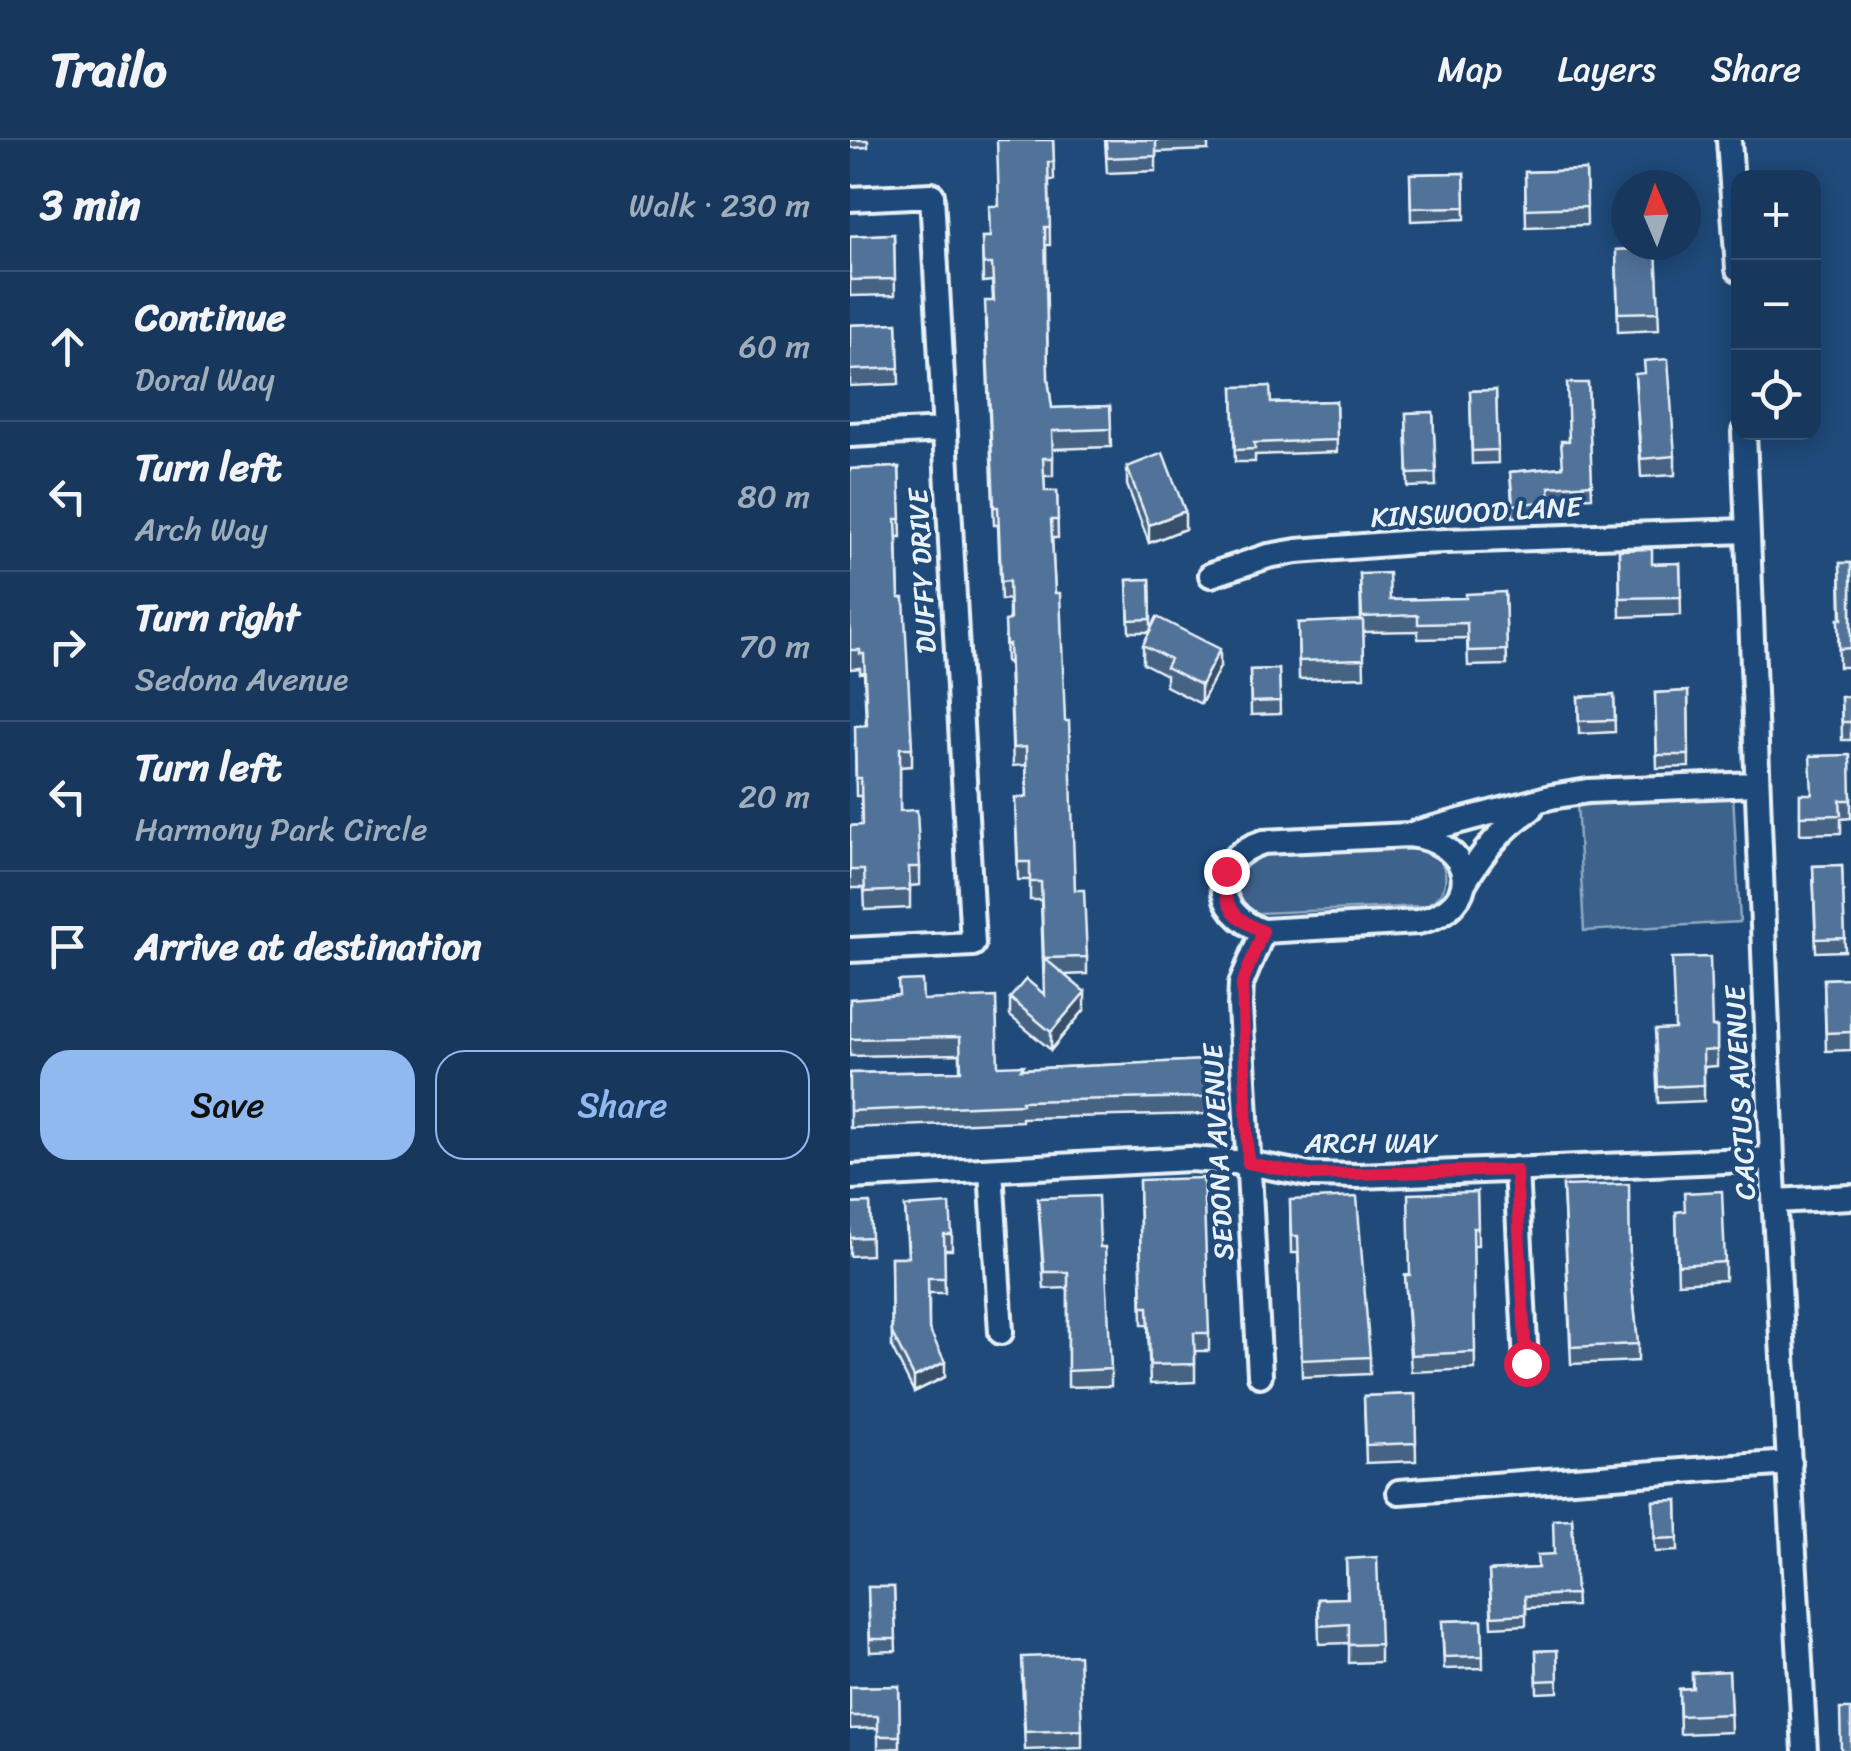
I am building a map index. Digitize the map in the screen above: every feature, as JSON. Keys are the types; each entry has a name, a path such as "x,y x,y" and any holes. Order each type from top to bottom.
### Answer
{"street":[{"path":"1728,140 1737,260"},
{"name":"DUFFY DRIVE","path":"850,199 932,195 973,944 850,950"},
{"path":"850,435 944,430"},
{"name":"CACTUS AVENUE","path":"1744,440 1772,1159 1805,1751"},
{"name":"KINSWOOD LANE","path":"1212,575 1268,556 1297,551 1414,542 1747,531"},
{"path":"1409,835 1551,797 1588,791 1756,784"},
{"path":"1464,883 1460,863 1449,848 1431,837 1409,835 1264,842 1246,848 1234,858 1226,871 1223,888 1225,901 1245,924 1263,931 1428,920 1451,908 1485,850 1503,830 1551,797"},
{"name":"SEDONA AVENUE","path":"1260,1375 1242,984 1263,931"},
{"name":"ARCH WAY","path":"850,1177 1190,1159 1326,1175 1772,1159"},
{"path":"991,1170 1001,1332"},
{"path":"1516,1170 1526,1363"},
{"path":"1775,1201 1851,1196"},
{"path":"1399,1492 1790,1463"}],"shaded area":[{"path":"1733,794 1740,922 1584,931 1577,802"},
{"path":"1425,849 1440,861 1446,878 1440,894 1424,906 1259,913 1239,902 1234,894 1240,869 1260,855"}],"building":[{"path":"997,140 1053,140 1054,162 1048,162 1050,227 1045,227 1052,408 1110,406 1111,429 1052,431 1053,458 1043,458 1045,491 1057,491 1058,520 1051,520 1055,593 1060,593 1065,721 1069,721 1075,890 1084,890 1087,957 1044,958 1085,992 1051,1032 1010,998 1026,979 1045,995 1041,882 1030,882 1030,862 1018,862 1015,798 1027,797 1026,747 1013,748 1005,621 1010,620 1009,581 1001,582 998,507 994,507 985,301 994,301 992,264 983,264 982,237 990,237 989,206 999,206"},
{"path":"1106,140 1156,140 1156,156 1107,158"},
{"path":"1586,170 1587,207 1526,209 1525,172"},
{"path":"1464,173 1465,207 1411,208 1410,174"},
{"path":"894,234 895,279 850,280 850,236"},
{"path":"1616,260 1657,260 1659,312 1618,313"},
{"path":"897,323 899,368 850,370 850,325"},
{"path":"1668,359 1675,456 1641,459 1635,374 1645,373 1644,361"},
{"path":"1567,383 1588,383 1592,484 1549,487 1550,501 1513,505 1510,472 1563,467 1561,441 1569,441"},
{"path":"1270,386 1271,403 1336,401 1337,440 1254,443 1255,449 1235,450 1233,387"},
{"path":"1496,390 1498,450 1472,451 1470,391"},
{"path":"1433,412 1436,473 1408,474 1406,413"},
{"path":"1163,453 1185,511 1149,525 1127,467"},
{"path":"899,467 899,598 904,598 912,748 900,748 900,811 917,810 920,867 909,867 910,890 865,892 864,870 850,870 850,826 862,825 855,726 867,725 864,654 850,650 850,469"},
{"path":"1652,549 1652,564 1680,563 1681,597 1620,598 1619,550"},
{"path":"1840,563 1851,563 1851,648 1839,649 1838,619 1842,619"},
{"path":"1389,573 1390,600 1466,598 1466,594 1505,592 1507,650 1468,651 1467,623 1418,624 1418,615 1362,617 1360,574"},
{"path":"1150,579 1151,619 1129,620 1127,580"},
{"path":"1157,617 1220,649 1201,685 1166,667 1170,659 1143,645"},
{"path":"1363,620 1364,659 1299,661 1298,623"},
{"path":"1279,669 1280,701 1251,702 1250,670"},
{"path":"1688,691 1689,755 1657,755 1655,693"},
{"path":"1614,695 1615,720 1579,721 1578,697"},
{"path":"1841,697 1851,697 1851,722 1842,722"},
{"path":"1850,755 1851,800 1840,800 1841,815 1800,816 1800,794 1812,794 1810,756"},
{"path":"1842,865 1845,938 1816,939 1813,866"},
{"path":"1710,957 1712,1027 1717,1027 1717,1050 1703,1051 1704,1085 1658,1087 1655,1030 1675,1029 1672,958"},
{"path":"1851,978 1851,1032 1826,1033 1824,979"},
{"path":"922,980 923,1000 996,997 998,1066 1024,1065 1021,1069 1206,1060 1208,1097 1022,1101 850,1111 850,1073 961,1071 960,1037 850,1039 850,999 899,995 898,981"},
{"path":"1203,1178 1209,1333 1194,1333 1195,1364 1150,1365 1148,1307 1142,1307 1139,1180"},
{"path":"1629,1184 1630,1265 1638,1344 1571,1347 1563,1186"},
{"path":"1722,1191 1725,1262 1678,1265 1676,1212 1685,1211 1684,1193"},
{"path":"1477,1192 1478,1228 1473,1228 1475,1352 1411,1355 1405,1275 1410,1275 1408,1194"},
{"path":"1098,1196 1100,1247 1105,1247 1111,1369 1068,1371 1068,1272 1044,1272 1038,1198"},
{"path":"1357,1197 1370,1357 1302,1360 1298,1236 1291,1236 1290,1200"},
{"path":"870,1203 871,1237 850,1238 850,1204"},
{"path":"950,1204 952,1235 944,1235 945,1278 928,1278 929,1329 945,1362 914,1377 892,1333 891,1257 909,1257 905,1207"},
{"path":"1415,1394 1416,1443 1366,1445 1364,1396"},
{"path":"1677,1500 1678,1538 1655,1539 1653,1501"},
{"path":"1572,1519 1576,1594 1525,1596 1526,1614 1492,1616 1489,1571 1538,1568 1537,1555 1554,1554 1553,1520"},
{"path":"1377,1557 1380,1644 1349,1645 1349,1624 1319,1626 1318,1599 1348,1598 1346,1559"},
{"path":"868,1587 894,1587 896,1639 870,1639"},
{"path":"1482,1620 1483,1656 1444,1657 1442,1621"},
{"path":"1557,1650 1558,1680 1537,1681 1536,1651"},
{"path":"1079,1655 1082,1730 1025,1732 1022,1657"},
{"path":"1729,1671 1731,1714 1680,1716 1679,1689 1693,1688 1692,1673"},
{"path":"899,1686 900,1736 878,1736 878,1716 850,1716 850,1687"},
{"path":"1840,1709 1851,1709 1851,1751 1841,1751"}],"route":[{"path":"1226,871 1225,901 1245,924 1263,931 1248,964 1240,1006 1248,1163 1310,1175 1516,1170 1526,1363"}]}
